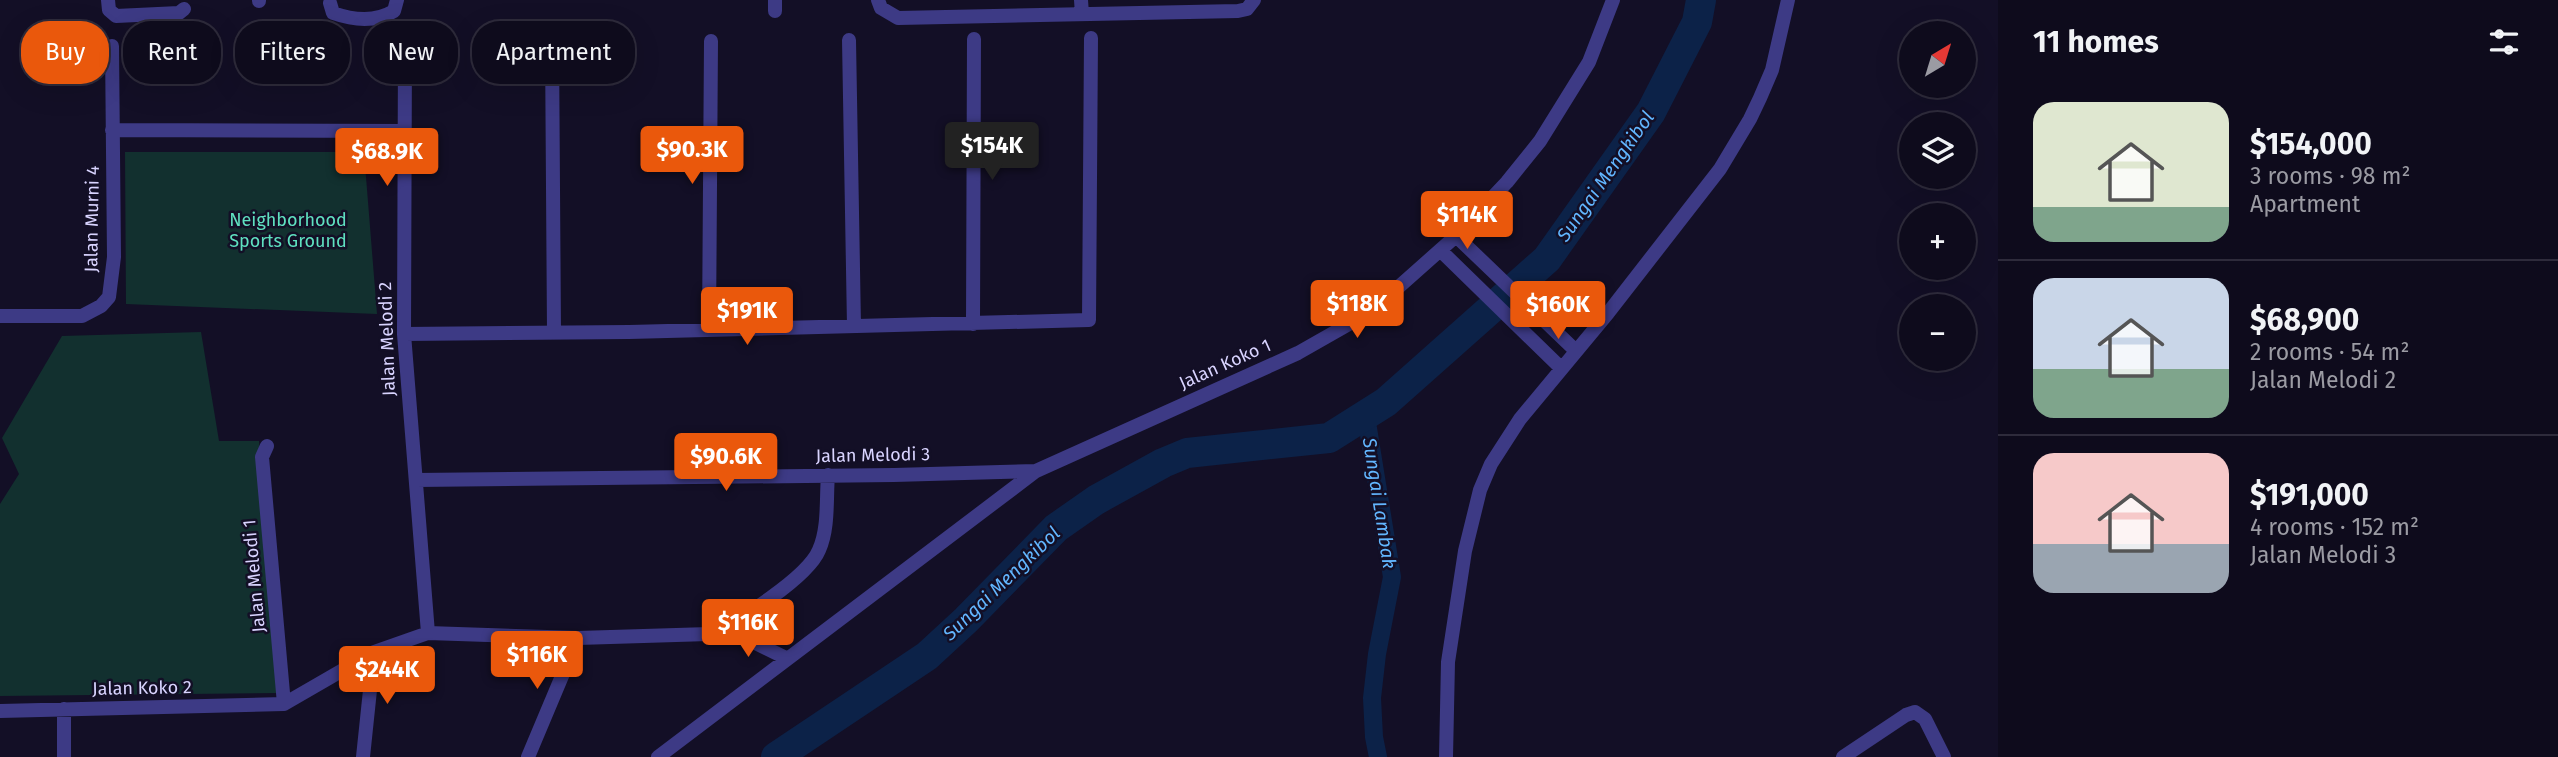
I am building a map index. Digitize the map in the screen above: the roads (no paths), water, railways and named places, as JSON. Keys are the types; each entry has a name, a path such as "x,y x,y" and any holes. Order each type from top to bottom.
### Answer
{"street":[{"path":"108,0 109,10 116,16 178,13 184,9"},
{"path":"330,3 333,13 365,19 384,17 394,11 397,0"},
{"path":"878,0 881,8 898,18 1082,7 1238,11 1247,9 1254,0"},
{"name":"Jalan Koko 1","path":"1035,471 1298,354 1373,308 1456,236 1507,182 1540,141 1589,61 1613,0"},
{"path":"1446,757 1448,662 1473,513 1491,464 1520,419 1608,313 1736,144 1772,70 1788,0"},
{"path":"404,334 709,330 1089,320 1091,38"},
{"path":"974,39 974,324"},
{"path":"849,40 854,326"},
{"path":"709,330 710,41"},
{"name":"Jalan Murni 4","path":"0,316 82,316 101,306 109,297 114,257 112,46"},
{"name":"Jalan Melodi 2","path":"405,84 404,334 428,633"},
{"path":"552,84 554,332"},
{"path":"112,130 404,131"},
{"path":"1456,236 1576,351"},
{"path":"1441,250 1561,368"},
{"name":"Jalan Melodi 1","path":"267,446 262,457 284,704"},
{"path":"658,757 1035,471"},
{"name":"Jalan Melodi 3","path":"416,480 1035,471"},
{"path":"284,704 374,652 428,633 578,638 709,634 725,628 801,574 818,553 823,538 828,475"},
{"path":"725,628 786,658"},
{"path":"528,757 578,638"},
{"path":"363,757 374,652"},
{"name":"Jalan Koko 2","path":"0,710 284,704"},
{"path":"64,709 64,757"},
{"path":"1843,757 1906,715 1915,712 1925,719 1944,757"}],"waterway":[{"name":"Sungai Mengkibol","path":"776,757 927,656 1056,528 1096,500 1163,463 1187,453 1329,438 1386,402 1547,259 1651,112 1697,22 1701,0"},
{"name":"Sungai Lambak","path":"1366,416 1392,577 1377,654 1372,698 1378,757"}],"park label":[{"name":"Neighborhood Sports Ground","path":"288,230"}]}
